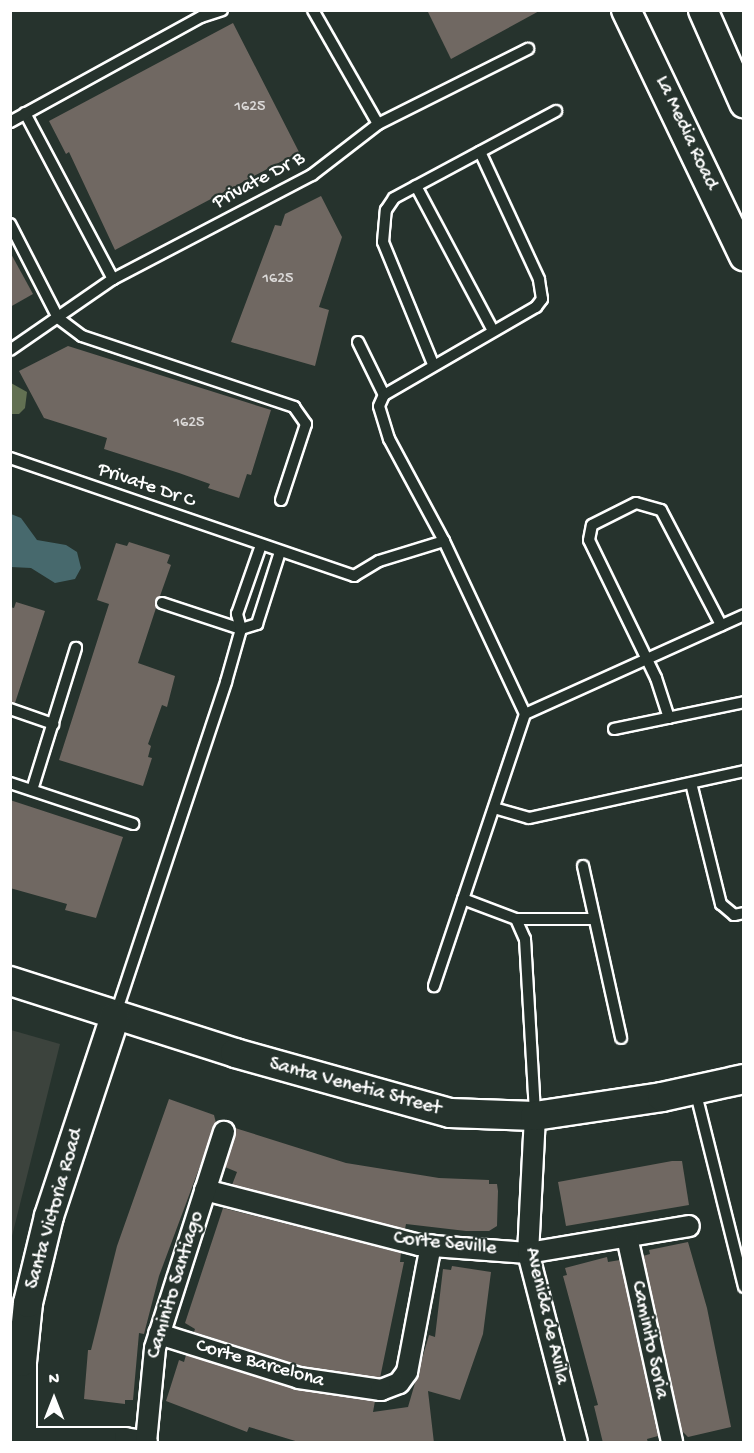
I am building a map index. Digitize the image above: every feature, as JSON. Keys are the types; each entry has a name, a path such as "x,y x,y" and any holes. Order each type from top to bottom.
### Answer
{"street":[{"name":"La Media Road","path":"626,10 744,256"},
{"path":"703,10 744,103"},
{"name":"Santa Venetia Street","path":"10,981 115,1017 407,1103 450,1113 535,1116 695,1090 744,1079"},
{"name":"Santa Victoria Road","path":"18,1440 27,1304 49,1216 115,1017"},
{"name":"Avenida de Avila","path":"535,1116 528,1253 577,1443"},
{"name":"Caminito Santiago","path":"146,1442 149,1385 159,1334 224,1132"},
{"name":"Corte Seville","path":"205,1190 360,1232 431,1245 528,1253 689,1226"},
{"name":"Caminito Soria","path":"627,1237 672,1443"},
{"name":"Corte Barcelona","path":"159,1334 299,1378 381,1390 399,1383 407,1372 431,1245"},
{"path":"18,1440 125,1438 146,1442"}],"lane":[{"path":"10,122 201,17 222,10"},
{"path":"313,10 378,124"},
{"name":"Private Dr B","path":"10,350 113,279 312,175 378,124 528,49"},
{"path":"433,364 383,242 382,226 390,204 416,186 556,111"},
{"path":"25,113 113,279"},
{"path":"384,395 433,364 536,307 542,290 480,152"},
{"path":"416,186 493,331"},
{"path":"10,224 58,318 82,336 294,407 306,424 281,500"},
{"path":"358,342 384,395 380,412 389,439 444,541 525,714 434,986"},
{"name":"Private Dr C","path":"10,458 354,576 379,561 444,541"},
{"path":"669,718 656,678 645,660 589,540 592,525 636,503 661,510 721,625"},
{"path":"115,1017 241,629 237,614 270,548"},
{"path":"162,603 241,629 257,624 270,548"},
{"path":"525,714 744,615"},
{"path":"32,790 76,648"},
{"path":"614,729 744,702"},
{"path":"10,709 52,724"},
{"path":"494,808 529,818 744,771"},
{"path":"10,783 133,824"},
{"path":"691,783 721,903 734,915 744,914"},
{"path":"583,866 621,1038"},
{"path":"463,899 516,919 594,919"},
{"path":"516,919 525,939 535,1116"},
{"path":"695,1090 744,1287"}],"shaded area":[{"path":"10,1030 60,1044 11,1240"}],"green space":[{"path":"11,383 27,392 25,408 19,414 11,414"}],"water":[{"path":"11,514 21,518 37,540 66,545 77,552 81,568 75,579 55,583 31,568 11,567"}],"building":[{"path":"427,10 541,10 451,59"},
{"path":"233,23 299,152 115,250 69,152 66,154 49,121"},
{"path":"321,196 342,237 319,307 329,310 315,366 231,342 275,225 281,226 285,214"},
{"path":"10,252 33,294 10,307"},
{"path":"68,346 271,410 251,475 247,474 239,498 208,488 210,484 104,449 107,438 44,418 19,371"},
{"path":"129,542 170,555 167,563 171,565 160,596 155,600 156,608 138,663 175,676 167,707 162,705 148,744 151,746 148,757 152,758 143,786 59,760 109,604 97,600 116,543 127,546"},
{"path":"16,602 45,611 15,703 10,702 10,607 14,608"},
{"path":"10,800 123,837 96,918 65,910 67,904 10,888"},
{"path":"169,1099 214,1115 216,1123 159,1276 144,1334 139,1333 133,1400 125,1400 125,1404 84,1399 88,1350 91,1350 117,1246"},
{"path":"235,1128 346,1163 439,1178 489,1180 489,1184 497,1184 497,1226 489,1231 466,1231 406,1224 405,1229 232,1185 237,1172 225,1167"},
{"path":"682,1161 689,1205 566,1226 558,1182"},
{"path":"223,1208 401,1253 400,1262 404,1262 380,1378 302,1366 194,1332 195,1329 185,1323"},
{"path":"688,1242 707,1308 731,1427 688,1437 682,1431 643,1256 650,1254 649,1250"},
{"path":"607,1257 608,1262 620,1260 658,1436 647,1439 648,1443 603,1443 594,1406 598,1405 563,1276 567,1275 565,1268"},
{"path":"452,1266 491,1272 483,1334 460,1400 428,1391 434,1443 302,1443 249,1427 247,1432 166,1401 179,1360 184,1362 186,1355 296,1389 375,1401 373,1412 408,1407 429,1335 435,1337 443,1269 451,1270"}]}
